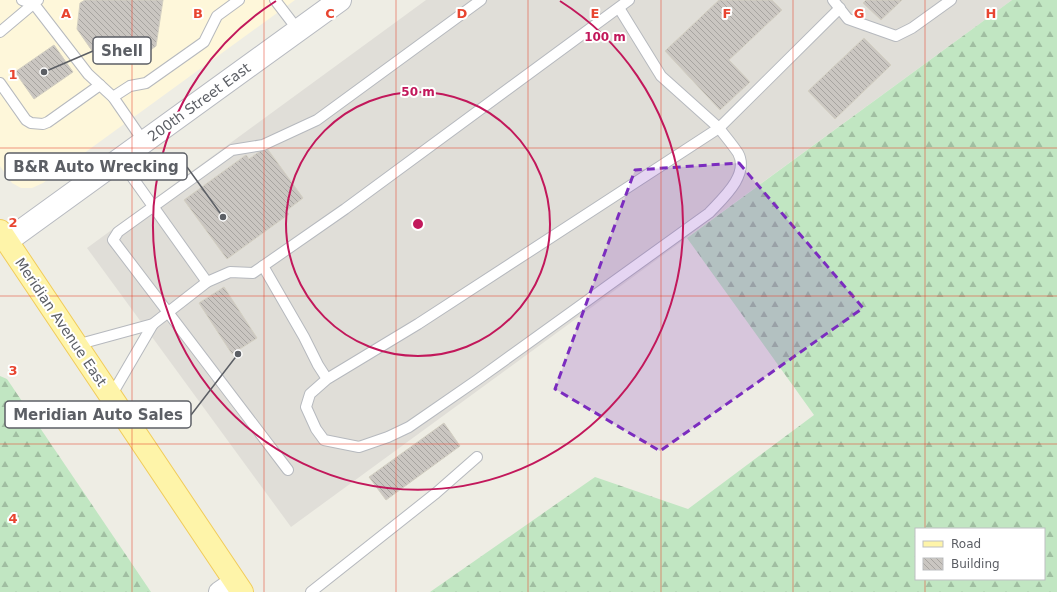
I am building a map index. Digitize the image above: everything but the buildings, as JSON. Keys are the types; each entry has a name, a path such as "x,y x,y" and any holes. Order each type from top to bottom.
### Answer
{"main road":[{"name":"Meridian Avenue East","path":"2,239 111,396 232,588"}],"street":[{"name":"200th Street East","path":"2,239 120,160 340,0"}],"lane":[{"path":"22,0 36,2 88,74 113,97 144,142"},
{"path":"113,97 130,86 146,83 204,42 217,16 239,0"},
{"path":"275,0 298,30"},
{"path":"288,470 167,313 113,240 118,232 232,150 264,145 317,120 481,0"},
{"path":"111,396 153,324 207,282 230,272 253,273 345,209 629,0"},
{"path":"833,0 848,19 896,36 912,28 952,0"},
{"path":"0,32 36,2"},
{"path":"619,8 661,76 719,128 738,154 740,163 738,175 729,193 709,213 478,380 409,427 388,437 359,447 324,440 316,429 306,407 310,394 327,379 418,324 719,128 840,8"},
{"path":"0,84 26,120 31,123 43,124 100,85"},
{"path":"120,160 207,282"},
{"path":"263,266 327,379"},
{"path":"76,344 153,324"},
{"path":"312,592 436,493 477,458"}],"highlighted area":[{"path":"739,163 863,308 660,451 555,389 635,170"}],"shaded area":[{"path":"0,0 295,0 43,183 32,188 21,188 12,183 0,166"},
{"path":"426,0 1012,0 291,527 87,248"}],"green space":[{"path":"1012,0 1057,0 1057,592 430,592 595,477 688,509 814,415 687,238"},
{"path":"0,376 7,379 151,592 0,592"}],"place":[{"name":"Shell","path":"44,72"},
{"name":"B&R Auto Wrecking","path":"223,217"},
{"name":"Meridian Auto Sales","path":"238,354"}]}
